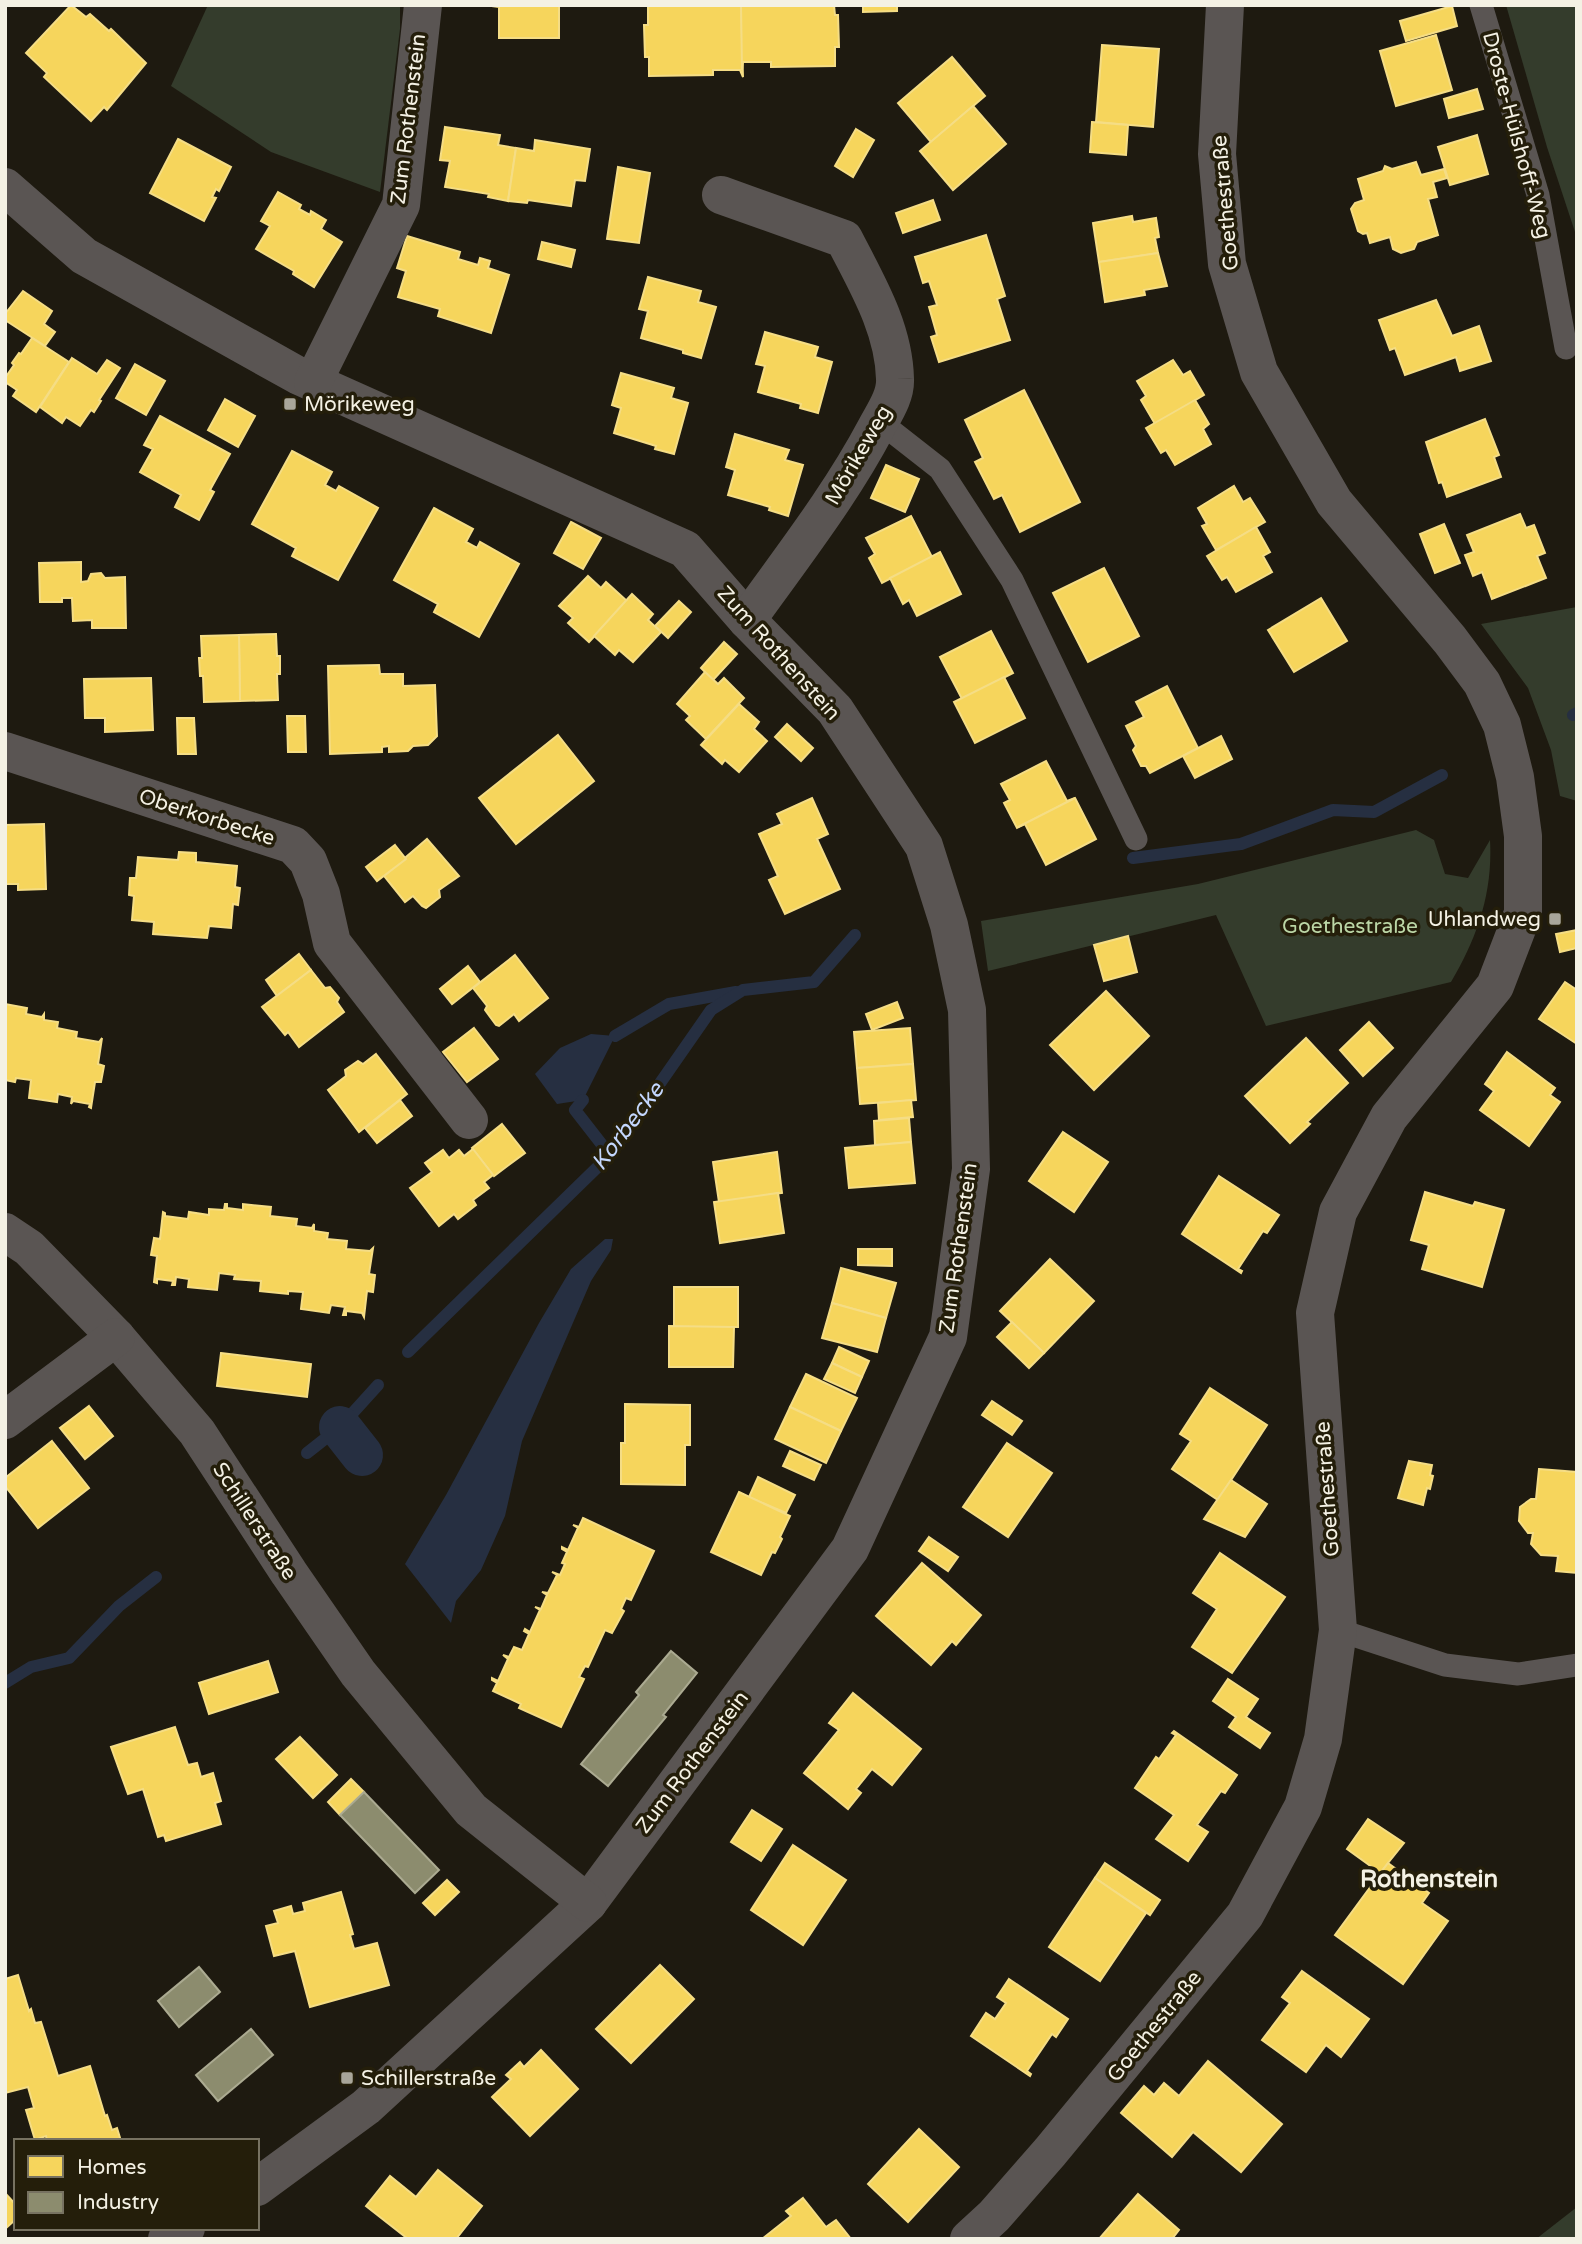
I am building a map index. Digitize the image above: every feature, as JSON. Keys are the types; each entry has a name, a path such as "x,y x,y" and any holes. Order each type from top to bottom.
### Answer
{"street":[{"name":"Zum Rothenstein","path":"313,382 401,205 423,5"},
{"name":"Goethestraße","path":"969,2239 995,2216 1050,2152 1245,1915 1303,1807 1323,1739 1338,1630 1315,1313 1338,1213 1389,1117 1495,986 1523,913 1522,836 1515,777 1502,725 1482,683 1450,640 1334,502 1259,372 1227,264 1217,154 1225,5"},
{"name":"Zum Rothenstein","path":"5,187 84,256 313,382 685,549 747,620 835,710 924,846 949,925 967,1010 971,1169 948,1337 850,1549 588,1903 366,2108 259,2186"},
{"name":"Mörikeweg","path":"721,195 844,239 877,302 890,345 896,381 889,405 853,473 747,620"},
{"name":"Oberkorbecke","path":"5,751 293,845 309,861 321,894 332,943 469,1120"},
{"name":"Schillerstraße","path":"5,1232 29,1248 116,1336 197,1432 358,1673 471,1810 588,1903"},
{"path":"5,1420 116,1336"},
{"path":"167,2239 183,2230"}],"lane":[{"name":"Droste-Hülshoff-Weg","path":"1481,5 1538,195 1566,348"},
{"path":"880,422 940,469 1012,580 1136,839"},
{"path":"1338,1630 1445,1665 1518,1674 1577,1665"}],"green space":[{"path":"208,5 400,5 400,29 380,192 271,152 171,86"},
{"path":"1506,5 1577,5 1577,238 1547,147"},
{"path":"1577,607 1577,801 1560,796 1551,750 1528,688 1481,624"},
{"name":"Goethestraße","path":"1416,830 1434,840 1445,874 1468,878 1490,840 1486,897 1476,932 1451,982 1266,1026 1216,915 988,971 981,921 1198,884"},
{"path":"1577,2207 1577,2239 1536,2239"}],"water":[{"path":"591,1034 615,1036 583,1100 557,1104 535,1074 560,1048"},
{"path":"605,1239 613,1239 611,1250 591,1281 522,1441 505,1516 481,1570 456,1601 451,1623 405,1564 571,1269"}],"building: Homes":[{"path":"71,5 86,17 90,14 109,31 111,29 146,63 107,110 104,107 91,121 44,77 47,73 26,53"},
{"path":"484,5 559,5 559,38 499,38 499,7"},
{"path":"648,5 741,5 743,77 740,70 713,70 713,75 649,76 649,57 645,57 644,25 648,25"},
{"path":"741,5 834,5 835,15 838,15 839,47 835,47 835,66 771,67 771,62 743,62 742,70"},
{"path":"863,5 897,5 897,11 863,12"},
{"path":"1452,6 1457,26 1406,41 1400,21"},
{"path":"1436,35 1452,90 1396,106 1380,51"},
{"path":"1102,45 1159,49 1153,127 1096,122"},
{"path":"952,57 985,96 931,142 898,103"},
{"path":"1477,89 1483,109 1449,118 1444,99"},
{"path":"973,106 1006,144 953,190 920,151"},
{"path":"1092,122 1128,125 1126,155 1090,152"},
{"path":"445,127 500,135 498,145 516,148 508,201 488,197 489,194 445,187 450,161 440,160"},
{"path":"856,129 874,140 853,177 835,166"},
{"path":"1477,135 1488,174 1450,185 1438,147"},
{"path":"178,139 231,167 219,191 216,189 212,197 216,198 204,221 150,193"},
{"path":"535,140 590,149 585,181 575,180 571,206 528,200 527,203 508,201 516,148 534,151"},
{"path":"1416,162 1421,175 1444,169 1447,178 1433,182 1437,197 1428,199 1438,235 1417,242 1414,249 1401,253 1393,249 1390,237 1370,243 1367,233 1358,231 1351,209 1355,203 1364,200 1358,179 1383,171 1385,166 1392,169"},
{"path":"618,167 650,173 639,243 607,239"},
{"path":"278,192 301,205 299,209 310,215 311,211 326,220 321,229 342,242 314,287 293,274 294,271 256,249 270,226 261,221"},
{"path":"933,200 940,220 903,233 896,213"},
{"path":"1132,216 1133,222 1156,218 1159,237 1155,238 1158,253 1099,262 1093,223"},
{"path":"986,235 1005,296 997,299 1010,340 939,362 931,337 937,335 929,307 937,305 929,281 923,283 915,257"},
{"path":"407,236 460,252 458,259 478,265 480,258 490,261 488,268 509,275 491,333 438,316 440,309 398,297 406,271 397,268"},
{"path":"542,242 575,250 571,267 538,259"},
{"path":"1158,253 1167,286 1144,290 1145,295 1105,302 1099,262"},
{"path":"648,277 701,291 698,302 716,307 701,358 641,338 648,311 639,309"},
{"path":"23,291 52,311 44,324 55,332 45,346 5,320 5,314"},
{"path":"1436,300 1452,336 1479,326 1491,361 1460,371 1456,357 1405,375 1395,348 1390,350 1379,320"},
{"path":"765,332 818,347 815,357 832,362 818,413 800,408 801,404 758,392 765,366 756,364"},
{"path":"32,338 69,362 36,412 13,396 17,390 5,382 14,365 12,363"},
{"path":"72,358 97,374 107,360 120,368 94,412 91,410 80,426 66,417 62,423 40,407"},
{"path":"1173,360 1183,375 1190,371 1204,395 1155,424 1141,400 1146,396 1137,381"},
{"path":"135,364 165,381 146,415 116,398"},
{"path":"621,373 674,388 671,398 688,403 674,454 614,433 621,408 612,405"},
{"path":"1024,390 1080,502 1020,532 1002,495 994,499 975,462 983,458 965,420"},
{"path":"225,399 255,416 238,447 208,430"},
{"path":"1195,400 1209,424 1203,429 1211,444 1175,465 1166,450 1161,453 1146,428"},
{"path":"160,416 230,454 210,490 214,492 199,520 175,507 181,495 140,472 153,449 144,445"},
{"path":"1485,419 1499,455 1494,457 1501,477 1447,497 1442,482 1439,483 1426,442"},
{"path":"735,434 789,450 785,460 803,465 788,516 769,510 770,507 728,495 735,470 726,467"},
{"path":"292,451 332,472 325,485 336,491 339,486 378,508 338,580 292,556 296,548 252,524"},
{"path":"886,465 919,479 905,512 871,498"},
{"path":"1234,486 1243,502 1250,498 1265,522 1216,550 1202,526 1207,524 1198,508"},
{"path":"434,508 473,529 466,542 477,548 480,542 519,564 479,637 434,612 438,604 394,580"},
{"path":"1520,514 1526,528 1534,525 1545,553 1537,556 1546,578 1492,599 1482,572 1473,576 1465,555 1474,552 1467,535"},
{"path":"911,516 932,557 882,583 869,558 875,554 866,538"},
{"path":"571,522 601,538 583,569 554,553"},
{"path":"1444,524 1460,563 1435,573 1420,534"},
{"path":"1256,527 1270,552 1263,556 1272,572 1236,592 1227,577 1222,580 1207,556"},
{"path":"940,552 961,594 917,616 909,600 903,604 890,578"},
{"path":"81,562 81,582 88,581 91,574 101,573 105,578 125,577 126,628 92,628 92,620 73,621 72,598 62,598 62,602 40,602 39,563"},
{"path":"1104,568 1139,636 1088,662 1053,593"},
{"path":"588,576 601,588 606,582 627,601 589,642 568,623 573,618 559,606"},
{"path":"632,594 653,614 648,620 661,632 633,662 619,650 615,655 594,636"},
{"path":"1321,598 1347,641 1294,672 1268,630"},
{"path":"679,601 691,612 668,638 655,626"},
{"path":"991,631 1013,673 962,699 940,657"},
{"path":"276,634 277,656 280,656 280,674 277,674 278,700 240,701 239,635"},
{"path":"239,635 240,701 204,702 199,658 202,658 201,636"},
{"path":"724,642 737,654 713,680 701,668"},
{"path":"379,665 380,674 403,674 403,686 435,685 437,736 428,745 413,746 408,751 389,752 389,746 382,747 382,752 330,754 328,666"},
{"path":"705,672 718,684 724,678 744,698 706,739 686,720 690,716 677,704"},
{"path":"1004,677 1025,718 975,743 954,702"},
{"path":"151,678 153,730 105,732 105,718 85,718 84,679"},
{"path":"1167,686 1198,748 1150,773 1146,766 1141,766 1133,750 1136,746 1126,726 1144,717 1136,702"},
{"path":"739,704 759,722 754,729 767,741 739,772 725,760 722,764 701,745"},
{"path":"287,716 305,716 306,752 288,752"},
{"path":"177,718 194,718 196,754 178,754"},
{"path":"787,724 813,748 801,761 775,737"},
{"path":"558,735 594,781 516,844 479,798"},
{"path":"1221,736 1232,759 1195,778 1183,756"},
{"path":"1046,761 1067,801 1075,798 1017,828 1004,803 1010,800 1001,784"},
{"path":"812,798 828,834 817,839 840,889 785,914 769,880 778,876 759,834 782,824 777,814"},
{"path":"1075,798 1096,839 1046,865 1025,824 1018,827"},
{"path":"44,824 46,889 18,890 18,884 5,884 5,825"},
{"path":"427,839 459,876 439,890 440,897 426,908 413,896 405,902 384,876"},
{"path":"395,845 406,859 377,881 366,867"},
{"path":"179,852 196,853 196,862 237,866 235,887 240,888 238,905 233,904 231,928 209,926 207,938 153,934 154,922 132,920 134,896 129,895 130,878 136,878 138,857 178,860"},
{"path":"1577,930 1577,948 1560,952 1556,934"},
{"path":"1128,936 1137,972 1104,981 1094,945"},
{"path":"299,954 311,970 277,996 266,980"},
{"path":"515,955 548,998 519,1021 514,1014 499,1026 485,1010 487,1006 473,988"},
{"path":"468,966 480,982 452,1004 440,989"},
{"path":"311,970 325,988 330,987 339,998 337,1002 344,1012 299,1047 288,1032 285,1035 262,1007"},
{"path":"1565,982 1577,990 1577,1044 1539,1019"},
{"path":"1106,991 1149,1036 1094,1090 1050,1045"},
{"path":"897,1002 903,1018 872,1030 866,1014"},
{"path":"5,1004 27,1008 26,1014 42,1017 44,1014 44,1020 58,1022 57,1028 77,1032 76,1038 99,1042 102,1038 98,1064 104,1066 101,1082 95,1082 91,1108 90,1104 73,1101 71,1104 72,1097 58,1094 57,1102 29,1098 31,1080 5,1080"},
{"path":"1369,1022 1393,1048 1363,1076 1340,1050"},
{"path":"474,1028 498,1059 467,1082 443,1052"},
{"path":"910,1028 913,1064 857,1068 854,1032"},
{"path":"1306,1038 1348,1083 1307,1122 1310,1124 1290,1143 1245,1096"},
{"path":"1507,1052 1555,1088 1550,1095 1560,1102 1529,1146 1480,1110 1494,1091 1485,1084"},
{"path":"376,1054 407,1094 359,1132 328,1090 346,1076 345,1070 358,1061 363,1064"},
{"path":"913,1064 916,1100 860,1104 857,1068"},
{"path":"400,1100 412,1116 377,1143 365,1128"},
{"path":"911,1100 913,1117 879,1120 878,1103"},
{"path":"909,1118 911,1142 875,1145 874,1121"},
{"path":"502,1124 525,1153 494,1176 472,1148"},
{"path":"1063,1132 1108,1162 1074,1212 1029,1181"},
{"path":"911,1142 915,1183 849,1188 845,1148"},
{"path":"473,1149 493,1175 484,1182 489,1188 473,1200 476,1205 458,1219 454,1214 439,1226 410,1188 432,1172 425,1163 443,1150 449,1158 459,1150 464,1156"},
{"path":"777,1152 782,1193 719,1202 713,1162"},
{"path":"1219,1176 1279,1215 1267,1233 1263,1231 1238,1269 1241,1273 1182,1234"},
{"path":"1425,1192 1473,1206 1475,1202 1504,1210 1482,1287 1422,1269 1429,1245 1411,1240"},
{"path":"778,1193 784,1233 720,1243 714,1202"},
{"path":"225,1204 227,1208 243,1210 243,1204 271,1207 270,1216 297,1219 296,1226 312,1228 314,1224 314,1231 328,1233 327,1239 347,1241 346,1249 370,1251 373,1248 369,1274 375,1275 373,1292 367,1291 364,1317 362,1313 346,1311 346,1315 343,1315 345,1307 331,1305 329,1313 301,1309 303,1292 288,1291 288,1294 260,1291 261,1281 234,1279 235,1275 219,1273 217,1290 188,1287 189,1279 176,1277 175,1285 172,1285 173,1281 157,1279 157,1283 154,1282 157,1256 151,1255 154,1238 160,1239 163,1212 165,1216 188,1219 189,1212 209,1215 209,1209 224,1210"},
{"path":"858,1249 892,1249 892,1266 858,1265"},
{"path":"1050,1259 1094,1301 1044,1353 1000,1311"},
{"path":"841,1268 896,1283 886,1318 832,1303"},
{"path":"674,1287 738,1287 738,1327 674,1327"},
{"path":"832,1303 886,1318 877,1352 822,1338"},
{"path":"1012,1322 1044,1353 1029,1368 997,1337"},
{"path":"669,1326 734,1327 733,1367 669,1367"},
{"path":"839,1347 869,1361 862,1377 832,1363"},
{"path":"221,1353 311,1364 307,1397 217,1386"},
{"path":"832,1363 862,1377 855,1393 824,1379"},
{"path":"806,1374 857,1398 841,1431 790,1407"},
{"path":"1210,1388 1267,1425 1218,1500 1172,1469 1191,1441 1180,1434"},
{"path":"992,1401 1022,1421 1012,1435 982,1415"},
{"path":"625,1404 690,1405 690,1445 685,1445 685,1485 621,1484"},
{"path":"89,1406 113,1436 85,1459 60,1428"},
{"path":"790,1407 841,1431 826,1463 775,1439"},
{"path":"52,1441 89,1488 38,1528 5,1486 5,1478"},
{"path":"1007,1443 1052,1473 1008,1537 963,1507"},
{"path":"790,1451 821,1465 814,1480 783,1466"},
{"path":"1409,1461 1432,1465 1430,1475 1433,1476 1423,1505 1398,1498"},
{"path":"1539,1469 1577,1472 1577,1573 1556,1571 1558,1556 1541,1555 1531,1544 1533,1533 1528,1533 1519,1521 1520,1507 1531,1499 1536,1499"},
{"path":"758,1477 795,1495 786,1513 749,1497"},
{"path":"1231,1480 1267,1504 1245,1537 1204,1519"},
{"path":"739,1492 790,1516 780,1537 782,1539 761,1575 711,1552"},
{"path":"583,1518 654,1551 631,1600 626,1598 621,1609 624,1611 612,1633 605,1630 588,1667 585,1666 579,1677 584,1679 561,1727 519,1708 521,1704 493,1691 497,1683 492,1678 498,1681 508,1659 503,1655 509,1657 514,1647 522,1650 529,1634 524,1631 525,1629 530,1632 540,1610 535,1607 541,1609 547,1595 542,1592 548,1593 557,1575 552,1572 560,1575 565,1564 562,1563 567,1552 562,1547 568,1550 578,1528 573,1525 579,1527"},
{"path":"929,1537 958,1557 948,1571 919,1551"},
{"path":"1220,1553 1285,1597 1232,1673 1192,1647 1217,1609 1193,1593"},
{"path":"922,1563 981,1615 956,1645 952,1641 931,1665 876,1616"},
{"path":"268,1661 278,1692 209,1714 199,1683"},
{"path":"1228,1679 1258,1699 1246,1717 1270,1733 1260,1748 1229,1727 1236,1717 1213,1701"},
{"path":"853,1693 921,1749 892,1785 872,1769 856,1789 861,1793 848,1809 804,1773 839,1730 829,1723"},
{"path":"175,1727 188,1765 197,1763 201,1777 213,1773 221,1801 215,1803 221,1824 166,1841 164,1835 158,1837 143,1789 128,1794 111,1747"},
{"path":"1174,1731 1237,1775 1225,1793 1221,1791 1197,1825 1208,1832 1188,1861 1156,1839 1174,1815 1135,1788 1156,1757 1159,1759 1176,1735 1172,1733"},
{"path":"300,1737 337,1775 313,1798 276,1759"},
{"path":"351,1779 364,1792 340,1815 328,1802"},
{"path":"752,1810 782,1829 761,1861 731,1842"},
{"path":"1368,1819 1404,1843 1380,1873 1347,1849"},
{"path":"793,1845 846,1880 803,1945 751,1910"},
{"path":"1105,1863 1160,1900 1150,1915 1095,1878"},
{"path":"1388,1863 1429,1893 1422,1903 1448,1921 1403,1984 1335,1935"},
{"path":"1095,1878 1146,1913 1100,1981 1049,1947"},
{"path":"447,1880 459,1892 435,1915 423,1903"},
{"path":"341,1892 353,1934 350,1935 354,1949 377,1943 389,1985 310,2007 295,1951 274,1956 266,1926 278,1923 274,1911 291,1906 293,1914 305,1911 303,1903"},
{"path":"660,1965 694,1999 631,2063 596,2029"},
{"path":"1302,1971 1369,2019 1341,2057 1326,2045 1306,2072 1262,2040 1290,2003 1282,1997"},
{"path":"18,1975 29,2011 31,2009 35,2023 41,2022 58,2076 90,2066 105,2116 107,2115 112,2130 117,2128 120,2139 47,2139 46,2136 35,2139 26,2110 34,2108 28,2087 5,2093 5,1979"},
{"path":"1009,1979 1068,2019 1056,2037 1052,2034 1027,2071 1030,2076 971,2036 986,2013 995,2019 1006,2003 997,1997"},
{"path":"541,2050 578,2089 530,2136 492,2097 511,2079 506,2075 520,2062 524,2067"},
{"path":"1208,2061 1282,2124 1241,2172 1193,2132 1172,2157 1121,2113 1144,2086 1154,2095 1164,2083 1179,2096"},
{"path":"919,2129 959,2167 908,2222 868,2184"},
{"path":"438,2170 482,2206 456,2239 408,2239 366,2206 390,2176 416,2197"},
{"path":"5,2193 14,2203 14,2221 5,2229"},
{"path":"1138,2194 1179,2230 1172,2239 1099,2239"},
{"path":"803,2198 826,2227 836,2220 851,2239 762,2239 791,2216 786,2211"}],"building: Industry":[{"path":"671,1651 697,1673 663,1715 666,1717 608,1786 581,1764 639,1695 636,1692"},
{"path":"364,1792 439,1870 415,1893 340,1815"},
{"path":"199,1967 220,1992 179,2027 158,2001"},
{"path":"251,2029 273,2055 218,2101 196,2075"}],"waterway":[{"name":"Korbecke","path":"1573,715 1577,713"},
{"name":"Korbecke","path":"1133,858 1241,844 1333,810 1374,812 1442,775"},
{"name":"Korbecke","path":"408,1352 610,1155 711,1010 743,990 814,982 855,935"},
{"path":"615,1036 669,1004 736,992"},
{"path":"583,1100 575,1110 610,1155"},
{"name":"Korbecke","path":"307,1453 340,1427 378,1385"},
{"path":"340,1427 362,1455"},
{"name":"Korbecke","path":"5,1683 31,1667 69,1658 119,1606 156,1577"}],"place":[{"name":"Mörikeweg","path":"290,404"},
{"name":"Uhlandweg","path":"1555,919"},
{"name":"Schillerstraße","path":"347,2078"}],"district":[{"name":"Rothenstein","path":"1429,1879"}]}
